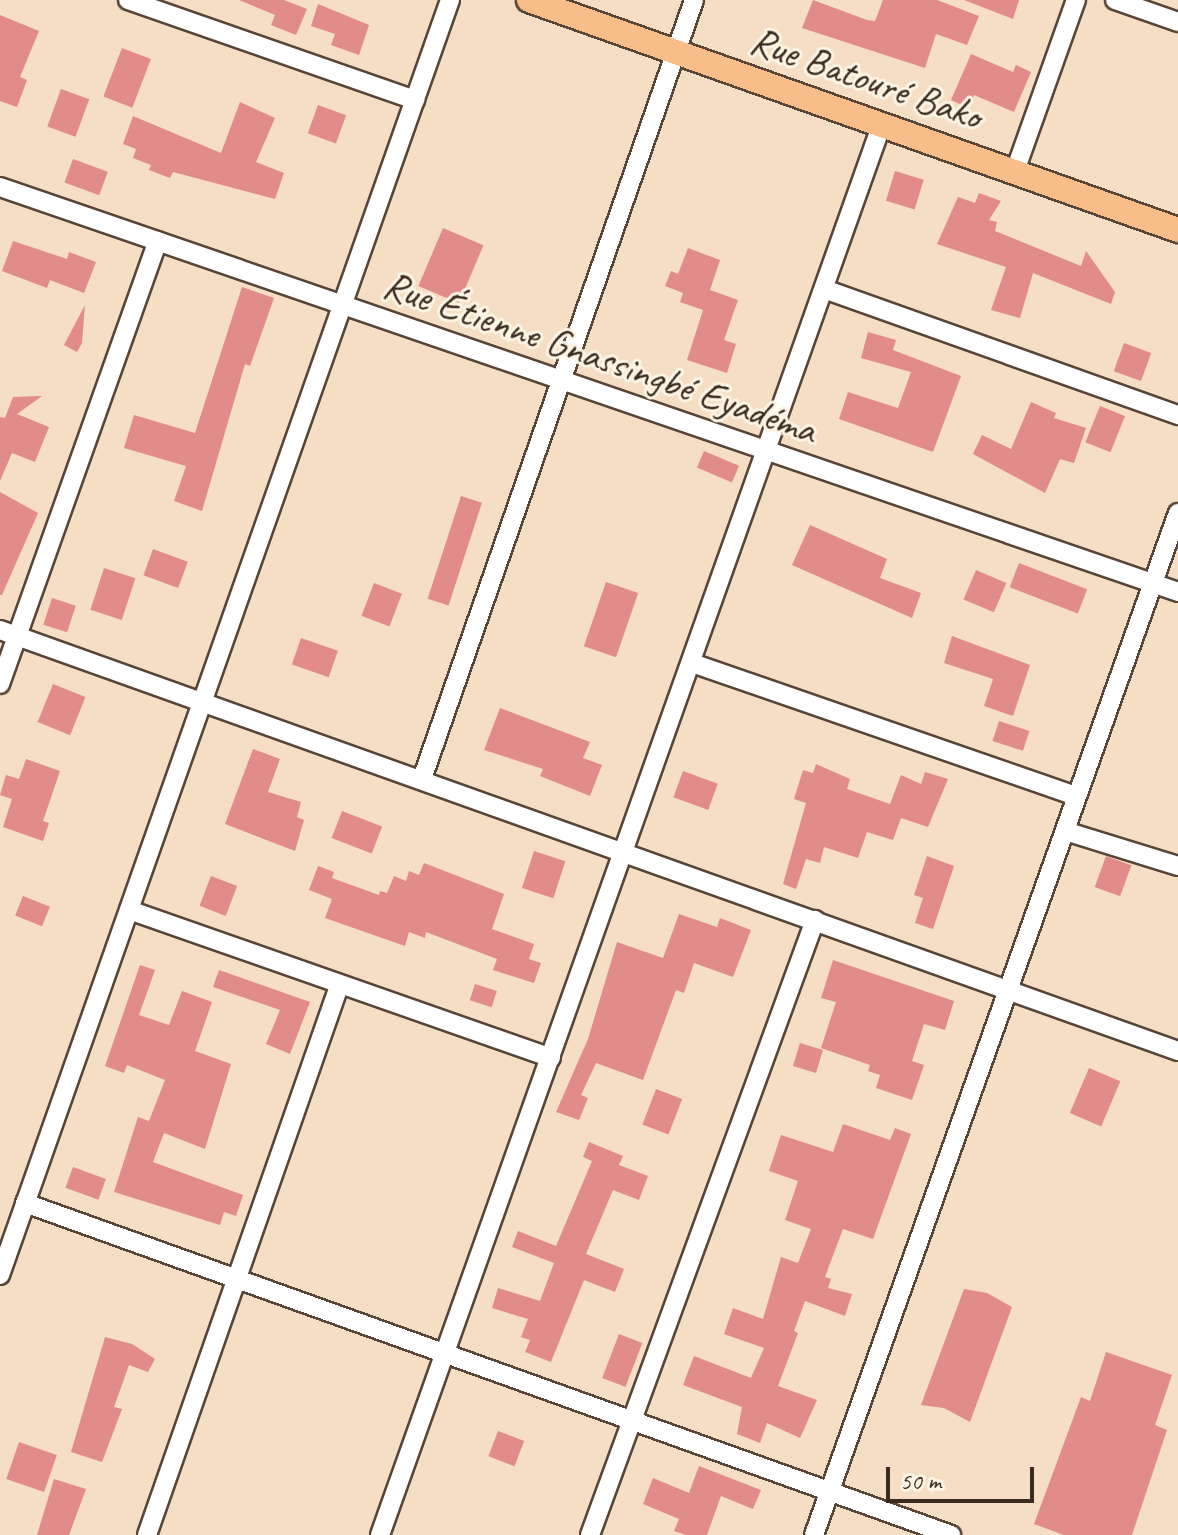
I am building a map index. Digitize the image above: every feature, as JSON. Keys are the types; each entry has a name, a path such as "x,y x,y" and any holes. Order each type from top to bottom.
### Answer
{"main road":[{"name":"Rue Batouré Bako","path":"529,0 1178,230"}],"street":[{"path":"128,0 415,100"},
{"path":"0,1275 201,702 345,305 450,0"},
{"path":"422,779 694,0"},
{"path":"1015,171 1076,0"},
{"path":"1115,0 1178,22"},
{"path":"380,1535 882,124"},
{"name":"Rue Étienne Gnassingbé Eyadéma","path":"0,188 345,305 766,454 1178,592"},
{"path":"0,684 9,633 158,241"},
{"path":"824,289 1178,415"},
{"path":"814,1535 1178,513"},
{"path":"9,633 1178,1051"},
{"path":"692,663 1077,796"},
{"path":"1065,831 1178,866"},
{"path":"129,910 551,1058"},
{"path":"590,1535 815,920"},
{"path":"147,1535 339,986"},
{"path":"25,1203 951,1535"}],"building":[{"path":"239,0 284,0 307,9 296,35 271,25 275,15"},
{"path":"813,0 875,21 883,0 937,0 979,16 967,45 936,34 925,68 802,28"},
{"path":"964,0 1019,0 1013,19"},
{"path":"318,4 369,25 359,55 331,45 335,34 311,26"},
{"path":"0,15 39,31 20,77 27,80 17,107 0,101"},
{"path":"122,48 151,59 132,108 103,97"},
{"path":"971,54 1013,72 1016,65 1031,72 1014,112 974,95 968,108 951,100"},
{"path":"61,89 89,99 76,137 47,127"},
{"path":"240,102 275,118 256,162 284,173 275,199 173,172 170,178 149,170 151,165 133,158 136,149 123,144 133,116 221,153"},
{"path":"318,105 346,115 336,143 308,133"},
{"path":"73,159 108,172 99,195 64,182"},
{"path":"895,171 924,180 915,209 886,201"},
{"path":"979,193 1001,201 989,220 997,222 995,231 1081,266 1086,251 1115,292 1111,304 1033,273 1020,318 991,310 1006,267 937,244 958,197 975,203"},
{"path":"443,228 484,245 459,303 418,286"},
{"path":"13,241 67,259 69,252 96,262 84,293 50,280 47,288 2,271"},
{"path":"688,248 720,260 710,290 738,300 724,340 736,344 727,373 687,360 703,310 680,302 683,293 665,286 671,271 678,274"},
{"path":"242,287 274,298 250,366 245,364 202,511 174,501 186,466 124,448 134,415 195,433"},
{"path":"85,305 82,343 77,352 64,345"},
{"path":"868,332 896,340 893,350 961,376 933,452 839,419 848,392 898,408 911,372 861,358"},
{"path":"1124,343 1151,353 1141,381 1114,371"},
{"path":"42,396 17,414 49,427 35,462 12,453 0,481 0,417 5,418 13,397"},
{"path":"1031,402 1056,413 1054,418 1086,428 1074,463 1060,459 1045,493 973,454 982,435 1011,449"},
{"path":"1100,406 1125,416 1110,452 1085,442"},
{"path":"704,451 739,466 732,482 697,468"},
{"path":"0,492 38,513 2,595 0,595"},
{"path":"461,496 482,503 449,606 428,599"},
{"path":"810,525 887,559 880,578 921,593 912,618 792,565"},
{"path":"153,549 188,562 178,588 143,575"},
{"path":"1019,563 1087,589 1078,613 1010,587"},
{"path":"104,568 135,578 122,620 90,610"},
{"path":"976,570 1006,583 994,612 963,599"},
{"path":"606,582 638,593 616,657 584,646"},
{"path":"374,583 402,594 389,626 361,616"},
{"path":"52,598 76,606 67,632 43,625"},
{"path":"952,636 1030,665 1013,716 984,706 993,679 944,663"},
{"path":"301,638 338,651 329,677 292,664"},
{"path":"53,684 85,697 70,735 38,722"},
{"path":"500,708 590,742 583,758 602,765 590,796 540,776 543,769 484,750"},
{"path":"999,721 1029,731 1023,751 993,741"},
{"path":"253,749 280,759 268,792 301,802 297,817 304,820 295,851 225,824"},
{"path":"26,759 60,771 43,821 49,823 43,841 3,827 12,799 0,795 6,775 19,779"},
{"path":"816,764 850,779 847,789 890,804 901,775 921,784 925,772 948,779 928,827 901,818 893,840 867,832 858,858 824,847 820,863 806,859 796,889 783,884 806,803 794,799 803,770 813,773"},
{"path":"683,771 718,784 708,810 673,797"},
{"path":"342,811 382,826 372,853 332,838"},
{"path":"534,851 565,861 553,898 522,888"},
{"path":"927,856 954,866 933,929 915,923 923,898 914,895"},
{"path":"1106,856 1131,865 1120,896 1095,887"},
{"path":"424,863 504,894 492,929 534,944 529,959 541,963 534,983 493,970 497,959 426,932 425,938 409,932 405,946 325,918 332,899 309,890 318,866 334,872 332,878 379,895 380,891 387,893 394,876 406,881 409,871 419,875"},
{"path":"211,876 237,886 226,916 200,906"},
{"path":"23,896 50,907 42,926 15,915"},
{"path":"679,914 717,927 720,918 751,930 733,977 694,963 684,993 676,990 643,1080 596,1063 581,1095 588,1098 579,1120 556,1112 588,1039 617,942 663,958"},
{"path":"833,960 954,1001 945,1030 924,1024 912,1061 924,1065 912,1100 876,1088 880,1075 868,1071 870,1065 821,1048 836,1002 821,998"},
{"path":"140,965 155,970 139,1015 169,1025 182,991 212,1002 195,1051 231,1064 205,1149 164,1133 153,1162 243,1195 236,1216 224,1212 220,1225 114,1192 138,1117 149,1121 165,1080 127,1065 124,1073 105,1066"},
{"path":"219,970 310,1002 290,1054 266,1044 280,1010 213,987"},
{"path":"475,984 497,991 492,1007 470,1000"},
{"path":"800,1043 823,1050 816,1073 793,1066"},
{"path":"1089,1068 1120,1081 1101,1126 1070,1113"},
{"path":"656,1089 682,1099 669,1135 642,1124"},
{"path":"843,1124 890,1140 895,1128 911,1134 873,1239 843,1229 825,1277 831,1279 828,1288 852,1294 845,1316 805,1301 794,1331 798,1333 778,1386 817,1400 800,1438 767,1423 760,1443 737,1434 742,1407 683,1385 694,1356 751,1378 764,1348 724,1334 733,1308 763,1319 781,1257 798,1263 811,1229 785,1220 798,1181 769,1171 781,1135 833,1152"},
{"path":"589,1142 623,1156 619,1165 648,1176 639,1200 613,1190 586,1254 624,1269 615,1292 584,1280 551,1362 525,1352 530,1340 521,1337 528,1319 492,1308 498,1288 540,1301 554,1263 512,1247 518,1231 556,1246 592,1161 583,1157"},
{"path":"73,1167 106,1179 98,1200 65,1188"},
{"path":"964,1289 987,1293 1012,1307 970,1422 944,1408 921,1405"},
{"path":"619,1334 642,1343 625,1387 602,1378"},
{"path":"105,1337 132,1344 155,1359 148,1372 129,1365 114,1407 122,1409 102,1462 71,1452"},
{"path":"1106,1352 1172,1375 1155,1425 1167,1430 1132,1535 1064,1535 1034,1524 1081,1397 1090,1401"},
{"path":"498,1431 524,1441 514,1466 488,1456"},
{"path":"19,1442 57,1455 44,1492 6,1479"},
{"path":"699,1466 761,1490 753,1509 721,1496 707,1535 686,1535 674,1531 679,1519 643,1504 653,1478 689,1493"},
{"path":"54,1479 86,1489 69,1535 37,1535"}]}
